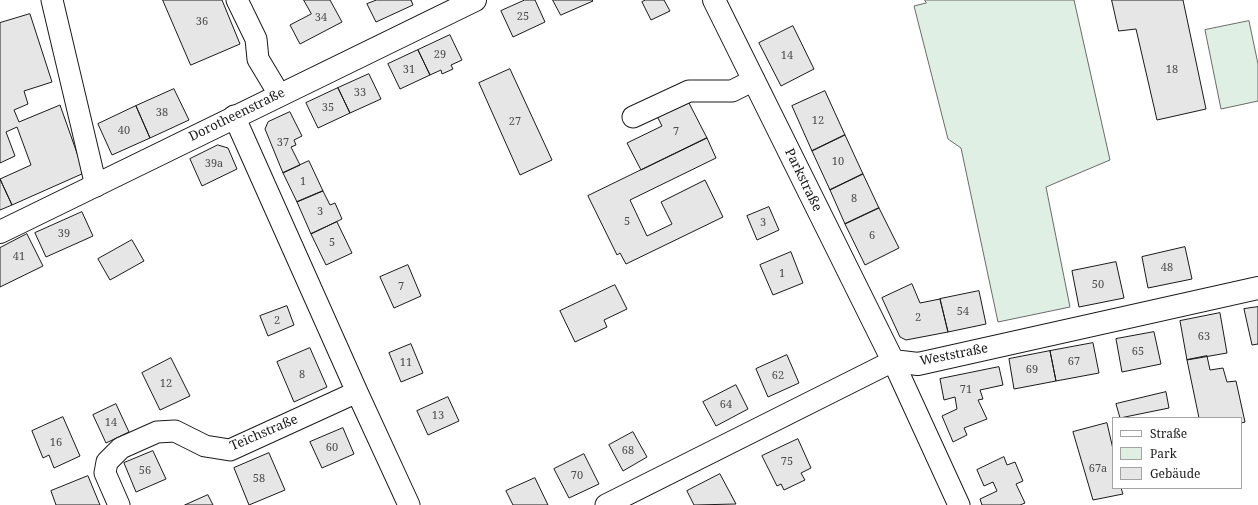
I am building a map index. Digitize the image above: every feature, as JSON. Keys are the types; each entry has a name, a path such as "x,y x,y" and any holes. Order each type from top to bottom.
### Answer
{"main road":[{"name":"Dorotheenstraße","path":"0,232 96,186 279,94 475,0"},
{"name":"Parkstraße","path":"714,0 892,361"},
{"name":"Weststraße","path":"892,361 918,364 1258,288"}],"street":[{"path":"52,0 96,186"},
{"path":"237,0 256,39 258,59 279,94"},
{"path":"634,117 689,91 732,91 754,80"},
{"path":"234,116 409,505"},
{"path":"606,505 892,361 959,505"},
{"name":"Teichstraße","path":"119,505 104,473 106,462 120,448 156,432 175,431 205,446 230,450 357,392"}],"green space":[{"path":"925,0 1074,0 1110,160 1046,187 1070,307 998,322 961,148 948,139 914,6 926,3"},
{"path":"1249,21 1258,64 1258,101 1221,109 1205,30"}],"building":[{"path":"163,0 222,0 240,44 191,65"},
{"path":"304,0 330,0 342,22 300,44 290,25 311,14"},
{"path":"377,0 411,0 413,5 376,22 367,4"},
{"path":"525,0 535,0 545,22 513,37 501,11"},
{"path":"553,0 592,0 593,1 561,15"},
{"path":"646,0 664,0 670,11 651,20 642,2"},
{"path":"1112,0 1183,0 1206,109 1157,120 1136,29 1119,31"},
{"path":"30,14 52,82 24,91 28,104 14,110 19,122 60,105 84,173 12,205 0,179 31,165 17,127 6,132 15,156 0,163 0,23"},
{"path":"793,26 814,69 781,86 759,43"},
{"path":"450,35 462,60 451,65 453,69 442,74 441,70 430,75 418,50"},
{"path":"418,50 430,75 400,89 388,64"},
{"path":"510,69 552,160 520,175 479,83"},
{"path":"369,74 381,99 350,113 338,88"},
{"path":"338,88 350,113 318,128 306,103"},
{"path":"174,89 189,120 150,138 136,106"},
{"path":"825,91 845,135 812,151 792,106"},
{"path":"678,103 689,103 707,138 641,170 627,143 662,126 658,118"},
{"path":"136,106 150,138 112,155 98,124"},
{"path":"290,112 302,136 294,140 296,145 291,147 300,165 283,173 265,129 268,122"},
{"path":"845,135 863,174 830,190 812,151"},
{"path":"707,138 716,158 630,200 647,236 672,224 661,202 705,180 723,217 626,264 620,253 617,255 588,196"},
{"path":"218,145 228,148 237,169 202,186 190,159"},
{"path":"309,161 323,191 297,202 283,173"},
{"path":"863,174 879,208 845,224 830,190"},
{"path":"0,179 12,205 0,210"},
{"path":"323,191 330,205 335,203 342,219 311,234 297,202"},
{"path":"769,207 779,230 757,240 747,216"},
{"path":"879,208 899,248 865,265 845,224"},
{"path":"82,212 93,236 46,257 35,233"},
{"path":"337,222 352,253 326,265 311,234"},
{"path":"27,234 43,266 0,287 0,248"},
{"path":"132,240 144,261 110,280 98,259"},
{"path":"1185,247 1192,279 1148,288 1142,257"},
{"path":"791,252 803,283 773,295 760,265"},
{"path":"1116,262 1124,298 1079,307 1072,271"},
{"path":"408,265 421,296 394,308 380,277"},
{"path":"912,284 920,303 940,299 948,332 906,340 900,337 882,298"},
{"path":"615,285 627,309 604,320 607,327 575,342 560,311"},
{"path":"979,291 986,324 948,332 940,299"},
{"path":"287,306 294,325 268,336 260,316"},
{"path":"1258,307 1258,344 1252,345 1244,309"},
{"path":"1220,313 1227,353 1187,360 1180,321"},
{"path":"1154,332 1161,364 1122,372 1116,339"},
{"path":"1093,343 1099,373 1056,381 1050,351"},
{"path":"411,344 423,373 401,382 389,353"},
{"path":"310,348 327,387 294,402 277,362"},
{"path":"1050,351 1056,381 1014,389 1009,359"},
{"path":"787,355 799,383 768,397 756,369"},
{"path":"1207,356 1210,370 1223,368 1227,382 1236,381 1245,422 1242,423 1242,417 1199,417 1187,360"},
{"path":"171,358 190,396 160,410 142,373"},
{"path":"999,367 1003,385 980,390 983,399 978,400 987,419 964,428 967,435 953,442 942,416 957,409 955,397 944,400 940,379"},
{"path":"736,385 748,409 716,426 703,402"},
{"path":"1166,392 1169,408 1120,417 1116,404"},
{"path":"448,397 459,421 428,435 417,411"},
{"path":"116,404 129,432 106,443 93,415"},
{"path":"63,417 80,456 54,468 49,455 43,458 32,431"},
{"path":"1107,423 1112,445 1112,489 1121,489 1123,494 1093,500 1073,432"},
{"path":"343,428 354,454 322,468 310,442"},
{"path":"633,432 647,457 623,471 609,445"},
{"path":"798,439 811,468 801,473 805,480 784,490 781,484 777,486 762,456"},
{"path":"153,451 166,479 136,492 124,463"},
{"path":"269,453 285,490 249,505 234,468"},
{"path":"584,454 599,484 569,498 554,469"},
{"path":"1004,457 1007,465 1015,462 1023,481 1016,484 1025,503 1020,505 982,505 980,499 997,491 993,482 984,486 977,470"},
{"path":"720,474 736,504 694,505 687,491"},
{"path":"88,476 100,505 56,505 51,491"},
{"path":"535,478 548,505 513,505 506,491"},
{"path":"208,495 213,505 185,505"}]}
